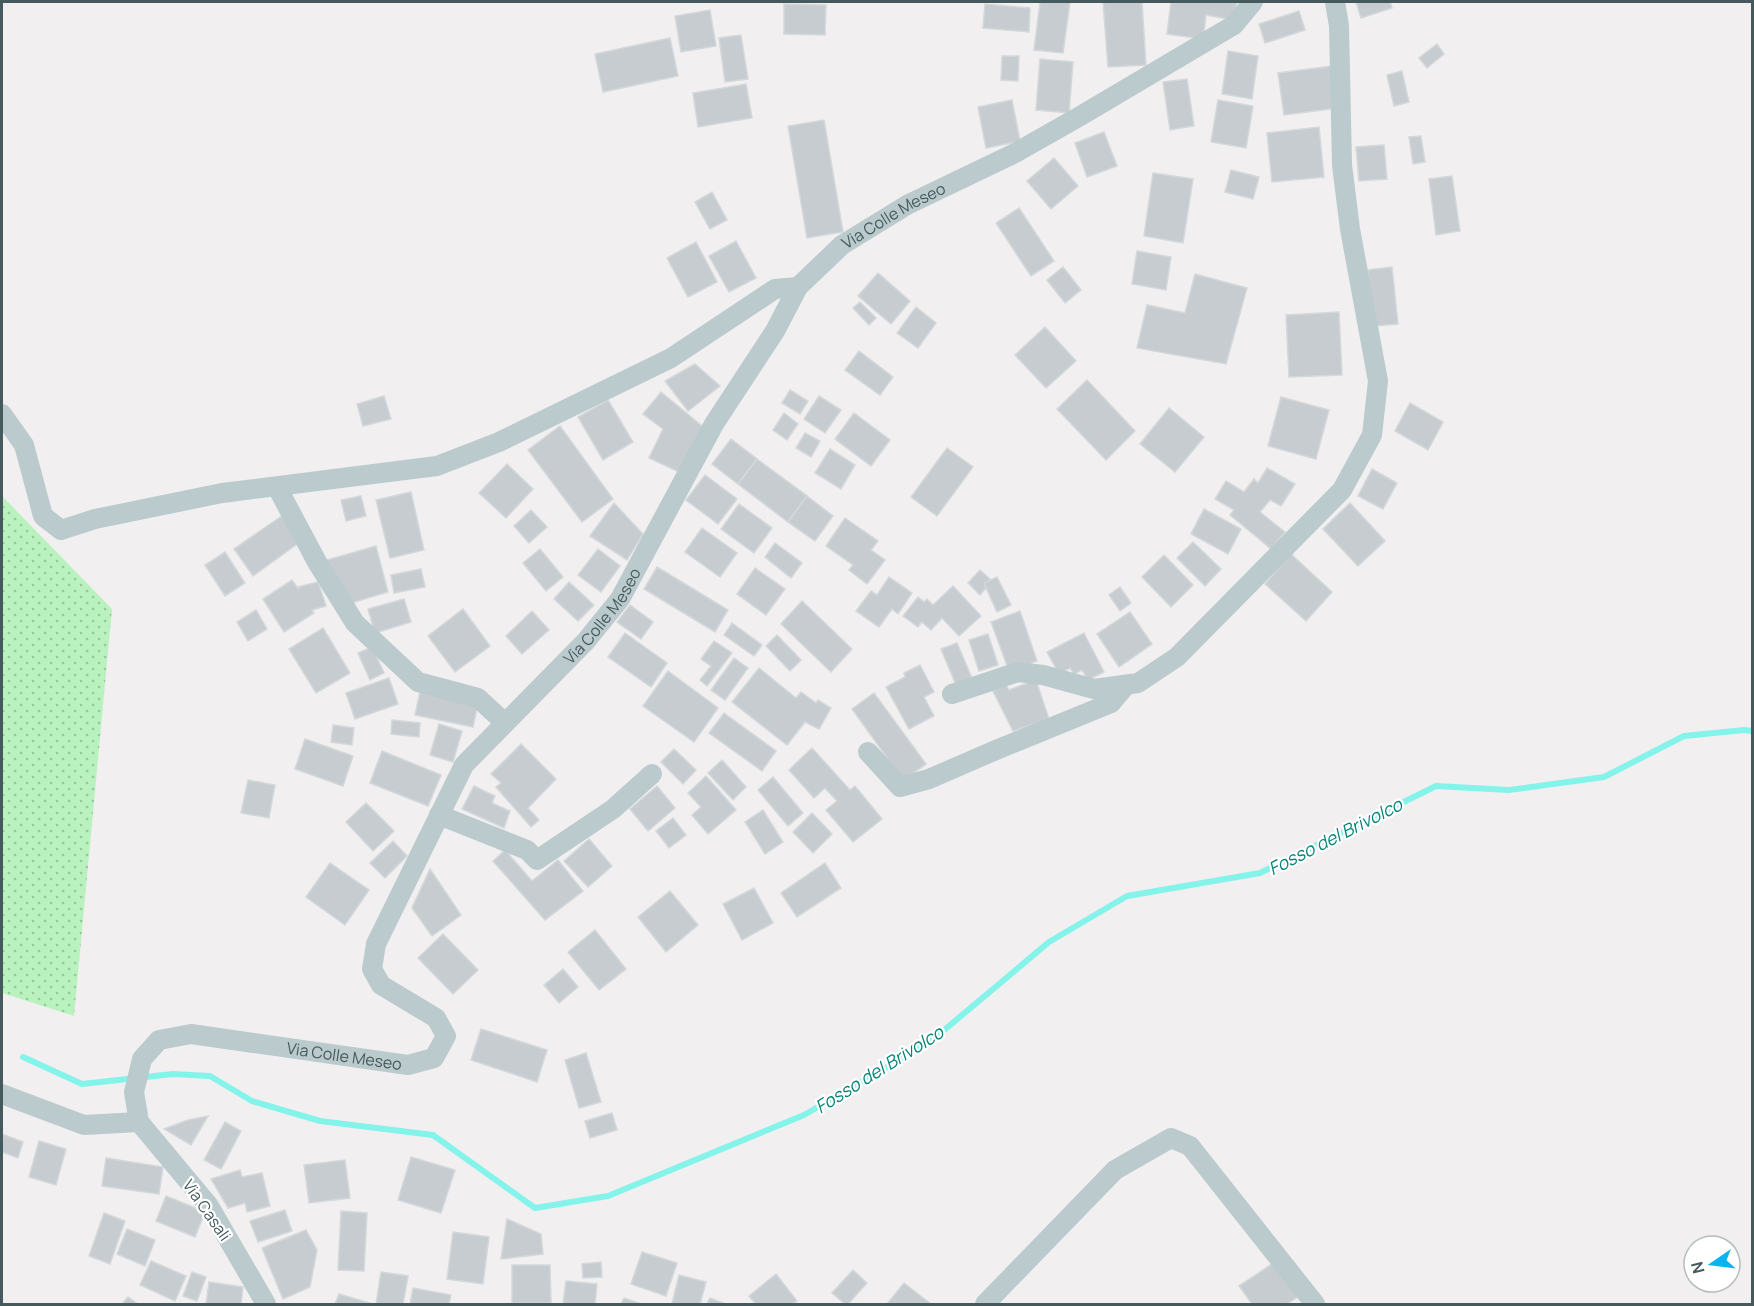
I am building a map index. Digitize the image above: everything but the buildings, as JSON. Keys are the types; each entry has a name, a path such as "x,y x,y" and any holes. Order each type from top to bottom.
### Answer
{"street":[{"name":"Via Colle Meseo","path":"139,1122 134,1092 142,1059 159,1040 191,1034 408,1065 434,1058 446,1036 436,1018 381,985 372,969 376,944 464,765 586,640 620,599 714,424 775,331 798,287 851,239 907,205 1015,153 1092,110 1234,25 1253,2"},
{"path":"952,694 1018,672 1043,675 1095,689 1138,683 1177,657 1342,490 1372,435 1378,381 1350,229 1342,165 1339,26 1335,2"},
{"path":"2,414 24,445 43,516 61,530 150,506 222,493 437,466 499,442 671,358 774,290 798,287"},
{"path":"277,487 317,562 355,623 418,682 478,698 505,723"},
{"path":"868,752 900,787 910,785 1111,703 1126,685"},
{"path":"439,816 527,850 537,860 612,809 652,774"},
{"path":"2,1094 84,1125 139,1122"},
{"name":"Via Casali","path":"139,1122 209,1206 262,1302"},
{"path":"985,1305 1115,1170 1171,1138 1190,1146 1315,1305"}],"green space":[{"path":"2,496 112,609 74,1016 2,993"}],"waterway":[{"name":"Fosso del Brivolco","path":"23,1057 82,1084 173,1074 210,1076 252,1101 320,1121 433,1135 535,1208 608,1196 804,1115 930,1042 1049,942 1127,896 1260,873 1436,786 1509,790 1604,777 1684,736 1752,731"}]}
